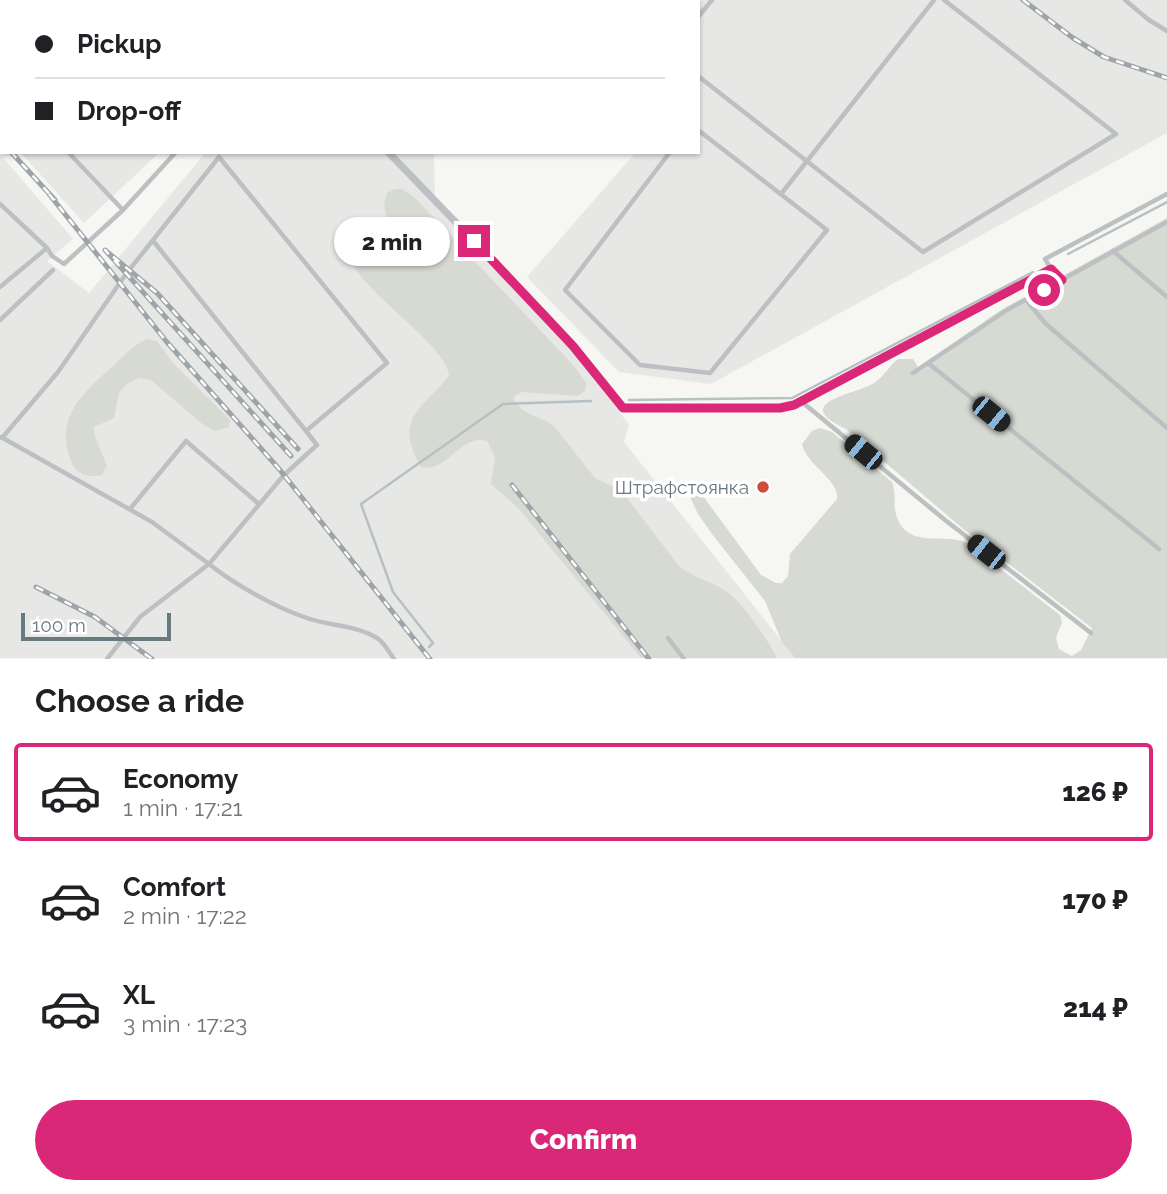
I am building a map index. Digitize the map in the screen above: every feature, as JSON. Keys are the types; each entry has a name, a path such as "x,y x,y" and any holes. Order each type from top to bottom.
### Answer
{"street":[{"path":"390,154 551,321 623,408 780,408 802,402 1051,269"}],"lane":[{"path":"700,15 712,0"},
{"path":"782,194 934,0"},
{"path":"700,78 923,252 1115,134 944,0"},
{"path":"1125,0 1167,31"},
{"path":"668,154 565,290 640,365 710,373 827,230 700,132"},
{"path":"70,154 123,210"},
{"path":"0,204 47,248 52,256 64,264 123,210 174,154"},
{"path":"306,431 387,363 219,157 126,274 58,372 1,437 168,532 222,575 293,613 354,629 379,639 394,659"},
{"path":"1062,280 1045,259 1167,194"},
{"path":"913,373 1026,300 1167,222"},
{"path":"107,659 140,617 209,564 284,475 317,445 154,242"},
{"path":"0,287 47,248"},
{"path":"1113,251 1167,297"},
{"path":"0,320 53,270"},
{"path":"1026,300 1046,324 1167,428"},
{"path":"928,363 1159,549"},
{"path":"802,402 956,528 1091,633"},
{"path":"130,509 186,441 259,504"},
{"path":"668,638 684,659"}],"shaded area":[{"path":"700,0 1167,0 1167,133 711,384 619,372 527,277 634,154 700,154"},
{"path":"0,154 73,239 47,261 89,293 204,154 387,154 541,316 590,372 629,425 624,442 795,658 0,658"},
{"path":"22,154 158,154 84,223"},
{"path":"394,154 434,154 435,197"},
{"path":"402,189 413,196 575,367 586,383 585,391 578,396 521,392 513,398 517,404 526,412 554,426 595,478 621,490 679,566 731,595 760,630 777,658 641,658 519,509 491,484 495,457 487,441 469,443 438,465 421,467 413,451 410,426 420,407 449,376 445,364 423,337 375,292 353,264 354,258 360,253 366,253 383,264 394,259 384,204 387,193"},
{"path":"1167,218 1167,658 795,658 782,642 765,601 712,534 690,497 693,490 700,492 761,575 776,583 782,583 788,576 790,554 837,499 834,485 810,459 802,444 812,431 820,428 832,432 892,482 896,515 904,529 912,535 960,540 968,544 1060,615 1062,622 1056,638 1059,649 1072,656 1081,650 1092,628 962,528 823,412 825,405 832,400 878,381 898,359 913,359 918,367 1001,310"},
{"path":"147,339 157,341 173,363 230,420 229,427 215,431 201,423 151,380 139,378 127,384 119,393 114,418 94,427 95,437 107,466 102,475 83,474 73,466 67,445 66,431 74,407 91,386 137,344"}],"waterway":[{"path":"1068,254 1167,202"},
{"path":"629,400 792,398 1033,272"},
{"path":"429,647 433,643 393,592 361,504 503,404 591,401"}],"railway":[{"path":"1023,0 1073,38 1104,57 1167,78"},
{"path":"13,154 55,200"},
{"path":"49,194 166,341 280,470 430,659"},
{"path":"291,456 105,250 157,293 298,449"},
{"path":"512,485 649,659"},
{"path":"36,587 95,617 152,659"}],"place":[{"name":"Штрафстоянка","path":"763,487"}],"route":[{"path":"474,241 551,321 623,408 780,408 794,405 1051,269 1062,280 1044,290"}]}
